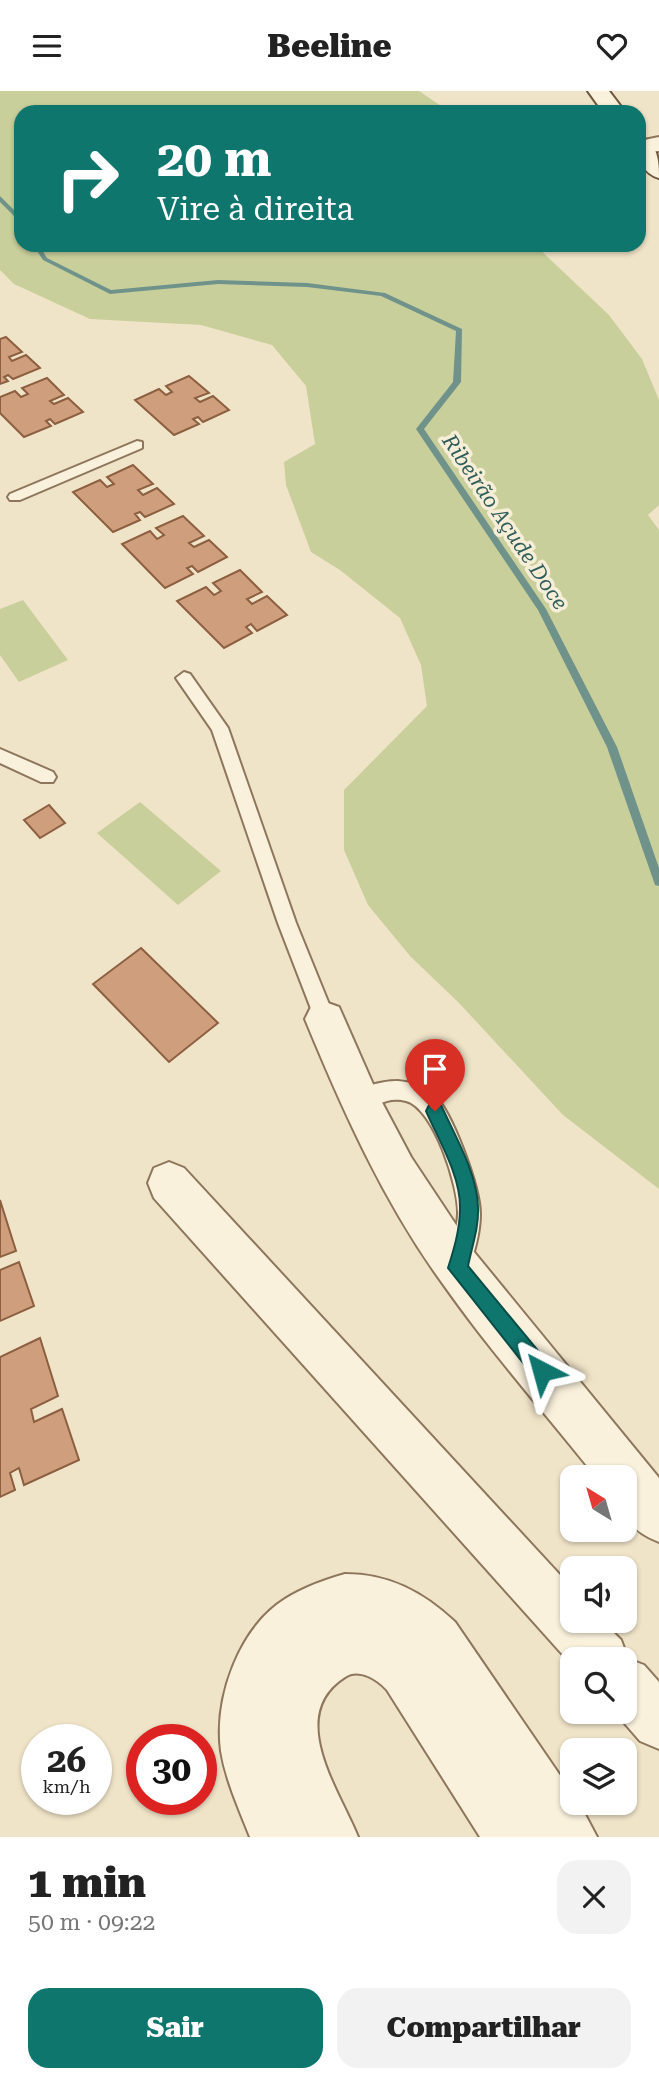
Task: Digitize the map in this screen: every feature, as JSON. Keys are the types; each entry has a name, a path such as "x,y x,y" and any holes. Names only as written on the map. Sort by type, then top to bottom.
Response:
{"street":[{"path":"598,91 609,105"},
{"path":"646,145 659,171"},
{"path":"325,1019 360,1102 396,1171 458,1268 659,1517"},
{"path":"169,1183 591,1647"},
{"path":"279,1837 254,1780 248,1750 247,1719 252,1689 263,1662 279,1639 298,1620 321,1606 345,1600 369,1600 394,1607 416,1620 437,1640 569,1837"},
{"path":"330,1837 295,1758 288,1728 293,1697 311,1668 336,1650 362,1649 393,1659 413,1682 512,1837"},
{"path":"637,1697 659,1722"}],"lane":[{"path":"15,498 137,445"},
{"path":"184,678 220,728 287,923 325,1019"},
{"path":"0,756 47,777"},
{"path":"360,1102 379,1092 401,1090 416,1094 435,1111 466,1184 468,1229 458,1268"}],"green space":[{"path":"0,91 419,91 440,105 14,105 14,252 542,252 609,315 642,359 659,400 659,505 648,515 659,530 659,1189 563,1115 459,1003 410,956 368,905 344,850 344,790 427,706 421,665 400,618 340,570 311,552 286,485 284,462 315,444 306,386 272,345 201,325 90,319 14,284 0,270"},
{"path":"23,600 68,660 19,682 0,655 0,609"},
{"path":"140,802 221,871 178,905 97,833"}],"building":[{"path":"6,337 22,352 9,357 12,361 26,355 40,368 13,379 8,375 4,377 8,381 0,384 0,339"},
{"path":"189,376 209,393 195,398 200,402 213,396 229,410 203,422 198,417 193,419 199,424 174,435 135,400 159,389 166,395 172,392 166,386"},
{"path":"47,378 64,395 50,401 54,404 68,398 83,412 55,424 50,419 46,421 51,426 24,437 0,413 0,397 15,391 21,397 28,394 22,388"},
{"path":"133,465 153,484 138,490 143,495 157,488 174,504 145,517 140,512 135,514 140,520 113,532 73,492 100,480 107,487 114,484 107,477"},
{"path":"183,516 204,536 189,543 194,547 209,540 227,557 198,572 192,566 187,568 193,574 165,588 122,544 150,531 157,539 164,535 156,528"},
{"path":"240,570 262,592 247,599 252,604 267,596 287,615 257,631 251,624 246,627 252,633 224,648 177,601 206,587 214,595 221,591 213,583"},
{"path":"49,805 65,823 40,838 24,820"},
{"path":"141,948 218,1023 169,1062 93,984"},
{"path":"0,1200 16,1251 0,1257"},
{"path":"19,1262 34,1306 0,1321 0,1270"},
{"path":"40,1338 58,1396 31,1409 34,1422 62,1409 79,1460 24,1485 19,1468 10,1473 15,1490 0,1497 0,1357"}],"waterway":[{"name":"Ribeirão Açude Doce","path":"0,198 14,213"},
{"name":"Ribeirão Açude Doce","path":"40,252 45,259 110,292 218,282 307,285 383,294 460,330 457,382 420,429 542,609 612,747 659,882"}],"route":[{"path":"435,1111 466,1184 468,1229 458,1268 542,1371"}]}
